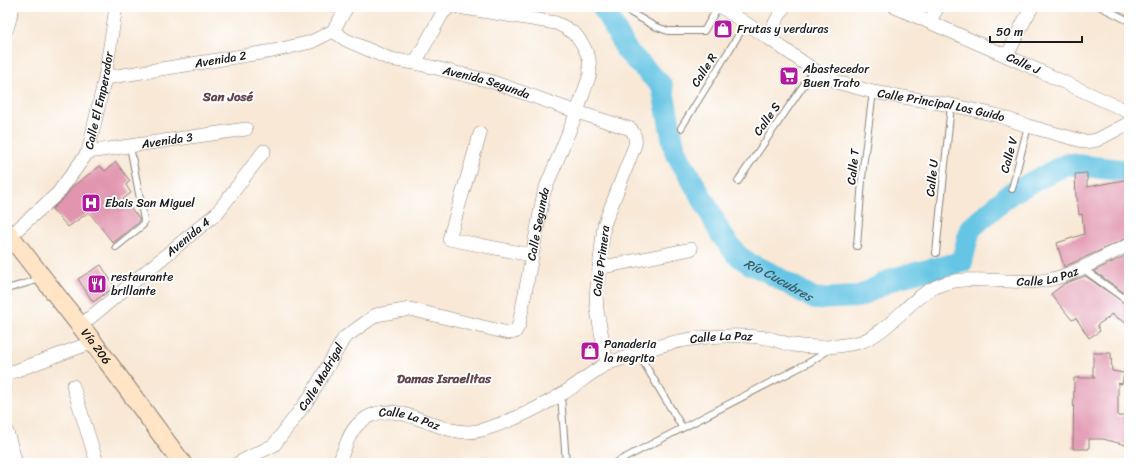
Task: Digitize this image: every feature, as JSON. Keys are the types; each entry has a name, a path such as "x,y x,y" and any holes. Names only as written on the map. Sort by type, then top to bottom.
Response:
{"main road":[{"name":"Vía 206","path":"9,234 93,342 182,463"}],"street":[{"path":"7,29 13,7"},
{"name":"Calle El Emperador","path":"9,234 58,193 88,152 105,78 116,7"},
{"path":"333,30 347,7"},
{"path":"415,63 442,14 450,7"},
{"name":"Calle Segunda","path":"458,7 556,23 576,35 589,58 590,74 577,112 544,192 519,325 515,332 508,333"},
{"name":"Calle Principal Los Guido","path":"719,7 746,23 814,70 840,83 873,92 951,105 996,115 1028,126 1086,142 1097,140 1129,123"},
{"path":"767,37 784,7"},
{"name":"Calle J","path":"895,7 1129,112"},
{"path":"929,22 938,7"},
{"path":"1007,56 1032,7"},
{"name":"Avenida 2","path":"105,78 273,51 311,42 333,30"},
{"name":"Avenida Segunda","path":"333,30 346,40 390,59 415,63 490,81 631,130 636,139"},
{"name":"Avenida 3","path":"88,152 246,129"},
{"path":"480,134 449,239 532,255"},
{"name":"Calle Primera","path":"607,364 597,310 596,296 604,225 636,139"},
{"name":"Avenida 4","path":"80,326 217,213 264,151"},
{"name":"Calle La Paz","path":"339,463 353,428 362,420 374,414 387,411 400,412 456,432 469,433 482,430 527,413 562,395 607,364 668,344 708,336 764,338 793,345 816,347 835,347 862,342 883,329 918,296 942,284 962,280 1040,281 1060,277 1129,245"},
{"path":"599,268 691,250"},
{"name":"Calle Madrigal","path":"238,463 274,445 310,397 344,338 376,315 410,309 508,333"},
{"path":"7,374 93,342"},
{"path":"73,386 97,463"},
{"path":"7,432 16,463"}],"lane":[{"path":"621,7 654,26 668,31 704,31 719,7"},
{"path":"1101,7 1129,21"},
{"name":"Calle R","path":"681,128 746,23"},
{"name":"Calle S","path":"738,181 814,70"},
{"name":"Calle T","path":"857,246 863,167 873,92"},
{"name":"Calle U","path":"936,253 951,105"},
{"name":"Calle V","path":"1012,189 1028,126"},
{"path":"116,247 143,225 144,220 130,146"},
{"path":"1082,268 1129,302"},
{"path":"7,289 43,278"},
{"path":"615,463 810,362 835,347"},
{"path":"638,353 682,428"},
{"path":"562,395 566,463"}],"building":[{"name":"Ebais San Miguel","path":"116,162 130,181 126,185 131,193 123,199 139,218 139,222 113,243 89,212 68,227 52,209 64,198 73,186 100,166 105,171"},
{"path":"1087,173 1087,187 1129,179 1129,234 1126,235 1127,238 1064,267 1057,243 1084,234 1082,214 1079,215 1076,197 1075,174"},
{"path":"1129,254 1129,296 1094,271"},
{"name":"restaurante brillante","path":"101,265 115,287 93,302 78,279"},
{"path":"1085,276 1129,306 1129,325 1111,314 1108,318 1097,325 1100,331 1089,338 1076,318 1072,320 1051,294 1064,284"},
{"path":"1093,353 1111,353 1112,371 1124,373 1122,384 1118,383 1118,416 1129,416 1129,436 1126,445 1103,439 1089,439 1089,449 1073,449 1074,378 1095,378 1093,377"}],"waterway":[{"name":"Río Cucubres","path":"603,7 627,51 662,86 675,151 709,210 720,233 737,255 750,264 766,271 815,299 858,297 895,278 962,262 970,229 1011,193 1067,164 1129,171"}],"place":[{"name":"Frutas y verduras","path":"723,29"},
{"name":"Abastecedor Buen Trato","path":"789,76"},
{"name":"Ebais San Miguel","path":"91,203"},
{"name":"restaurante brillante","path":"97,284"},
{"name":"Panaderia la negrita","path":"590,351"}],"district":[{"name":"San José","path":"228,96"},
{"name":"Damas Israelitas","path":"444,378"}]}
